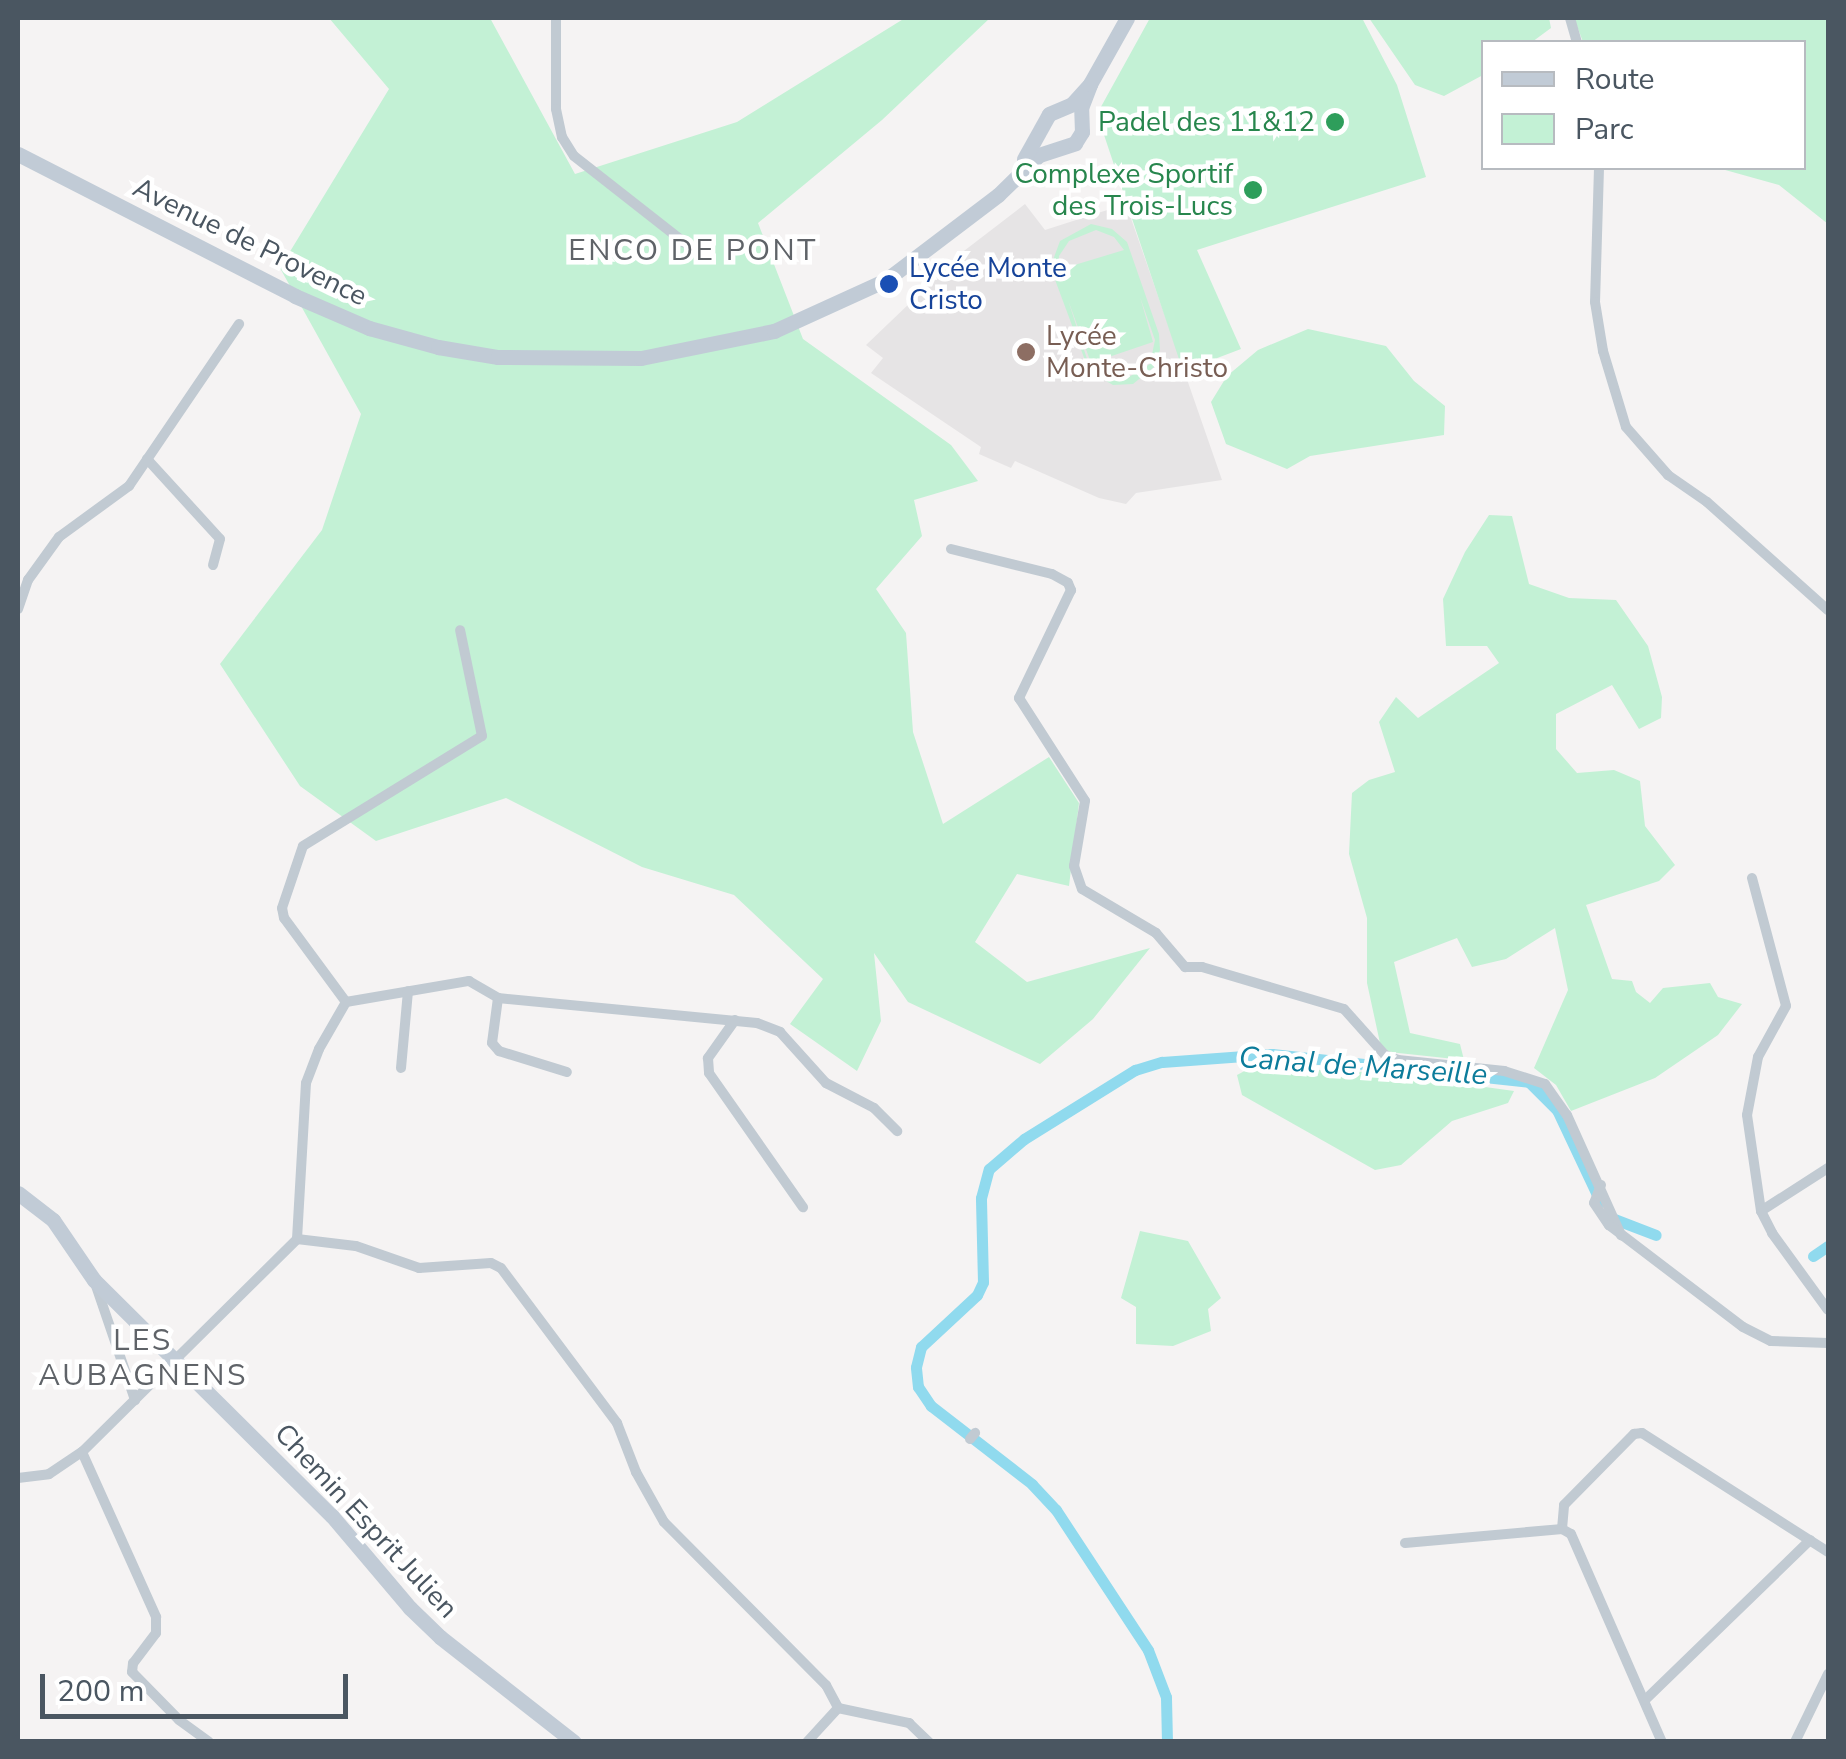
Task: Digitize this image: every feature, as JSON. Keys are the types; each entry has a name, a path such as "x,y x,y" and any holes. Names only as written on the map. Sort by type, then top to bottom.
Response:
{"main road":[{"path":"1090,84 1065,108 1049,114 1044,126 1048,139 1059,146 1079,138 1090,84 1128,18"},
{"path":"1065,108 1081,120"},
{"name":"Avenue de Provence","path":"988,200 1029,154 1044,126"},
{"name":"Avenue de Provence","path":"18,154 322,309 369,328 438,347 525,359 626,359 774,331 858,296 930,250 1039,155 1059,146"},
{"name":"Chemin Esprit Julien","path":"18,1193 53,1220 94,1280 332,1516 430,1628 574,1742"}],"street":[{"path":"556,18 556,110 562,137 574,156 685,243"},
{"path":"1599,170 1595,302 1607,368 1626,428 1668,475 1707,502 1828,610"},
{"path":"18,609 28,580 59,537 128,486 197,379 239,324"},
{"path":"147,459 220,539 212,565"},
{"path":"951,549 1052,574 1068,583 1071,590 1019,698 1085,801 1074,866 1082,889 1156,932 1185,966 1202,967 1344,1008 1376,1047 1398,1060 1532,1076 1558,1098 1598,1192 1618,1227"},
{"path":"346,1002 282,913 295,864 303,846 337,822 482,736 460,630"},
{"path":"1752,878 1786,1006 1758,1057 1747,1115 1761,1211 1772,1233 1828,1310"},
{"path":"18,1478 49,1474 82,1452 297,1239 306,1083 319,1048 346,1002 470,981 498,998 735,1020 780,1032 826,1084 874,1108 897,1131"},
{"path":"401,1068 408,991"},
{"path":"498,998 492,1042 499,1051 566,1072"},
{"path":"735,1020 708,1058 708,1073 803,1207"},
{"path":"1761,1211 1828,1168"},
{"path":"1598,1192 1603,1219 1760,1337 1828,1343"},
{"path":"297,1239 356,1246 419,1268 492,1263 502,1268 617,1423 636,1472 671,1531 700,1554 826,1685 838,1708"},
{"path":"94,1280 135,1400"},
{"path":"1562,1529 1564,1505 1634,1434 1642,1433 1828,1552"},
{"path":"82,1452 156,1618 156,1632 133,1663 132,1672 179,1720 209,1742"},
{"path":"1405,1544 1562,1529 1571,1534 1662,1742"},
{"path":"1645,1700 1810,1540"},
{"path":"1795,1742 1828,1674"},
{"path":"808,1742 838,1708"},
{"path":"838,1708 910,1723 929,1742"}],"shaded area":[{"name":"Lycée Monte-Christo","path":"1025,204 1045,230 1126,204 1222,480 1136,493 1126,504 1099,498 1015,461 1011,468 979,454 981,447 871,373 883,358 866,345 912,301 908,294"}],"green space":[{"path":"329,18 490,18 575,174 737,122 905,18 990,18 882,120 758,223 803,339 951,445 978,481 914,500 922,536 876,589 906,633 913,732 943,824 1049,757 1079,803 1069,886 1017,874 975,942 1027,982 1150,948 1093,1019 1040,1064 908,1002 874,953 881,1021 857,1071 790,1024 823,979 734,895 642,867 506,798 376,841 300,786 220,664 322,530 361,414 280,268 389,89"},
{"name":"Complexe Sportif des Trois-Lucs","path":"1150,18 1362,18 1397,85 1426,177 1197,250 1241,349 1183,371 1097,114"},
{"path":"1369,18 1549,18 1551,28 1535,40 1481,40 1481,76 1444,96 1415,85"},
{"path":"1574,18 1828,18 1828,224 1779,185 1725,170 1806,170 1806,40 1582,40"},
{"path":"1091,224 1112,229 1127,242 1159,334 1160,350 1154,367 1133,384 1113,385 1089,371 1054,277 1053,260 1060,241","holes":["1096,230 1114,237 1124,250 1058,270 1059,256 1069,241","1140,297 1155,340 1150,364 1124,380 1100,374 1087,359 1068,300 1091,363 1153,342"]},
{"path":"1308,329 1386,346 1414,381 1445,406 1444,435 1310,456 1287,469 1226,444 1211,402 1227,376 1258,350"},
{"path":"1489,515 1512,516 1529,584 1569,598 1616,600 1648,646 1662,697 1661,718 1639,729 1612,685 1556,714 1556,749 1577,773 1614,770 1640,781 1645,826 1675,865 1659,881 1586,905 1612,979 1632,981 1636,992 1650,1003 1663,988 1710,983 1718,997 1742,1004 1718,1035 1655,1078 1571,1111 1556,1085 1534,1068 1568,990 1555,928 1506,959 1472,967 1457,938 1394,962 1410,1033 1460,1044 1464,1060 1389,1052 1380,1043 1367,983 1367,918 1349,854 1352,793 1369,780 1395,772 1379,722 1396,697 1418,718 1499,663 1487,646 1446,646 1443,599 1465,552"},
{"path":"1252,1067 1384,1073 1514,1091 1508,1103 1452,1121 1401,1165 1375,1170 1242,1095 1237,1075"},
{"path":"1140,1231 1188,1241 1221,1298 1208,1309 1211,1331 1173,1346 1136,1344 1136,1307 1121,1298"}],"waterway":[{"name":"Canal de Marseille","path":"1167,1742 1166,1697 1148,1650 1056,1510 1032,1484 931,1406 918,1387 916,1367 921,1347 977,1295 983,1282 981,1198 989,1169 1024,1139 1135,1070 1162,1062 1272,1054 1529,1082 1557,1110 1600,1201"},
{"name":"Canal de Marseille","path":"1609,1217 1656,1235"},
{"name":"Canal de Marseille","path":"1813,1256 1828,1246"}],"place":[{"name":"Padel des 11&12","path":"1335,122"},
{"name":"Complexe Sportif des Trois-Lucs","path":"1253,190"},
{"name":"Lycée Monte Cristo","path":"889,284"},
{"name":"Lycée Monte-Christo","path":"1026,352"}],"district":[{"name":"ENCO DE PONT","path":"693,251"},
{"name":"LES AUBAGNENS","path":"143,1358"}]}
